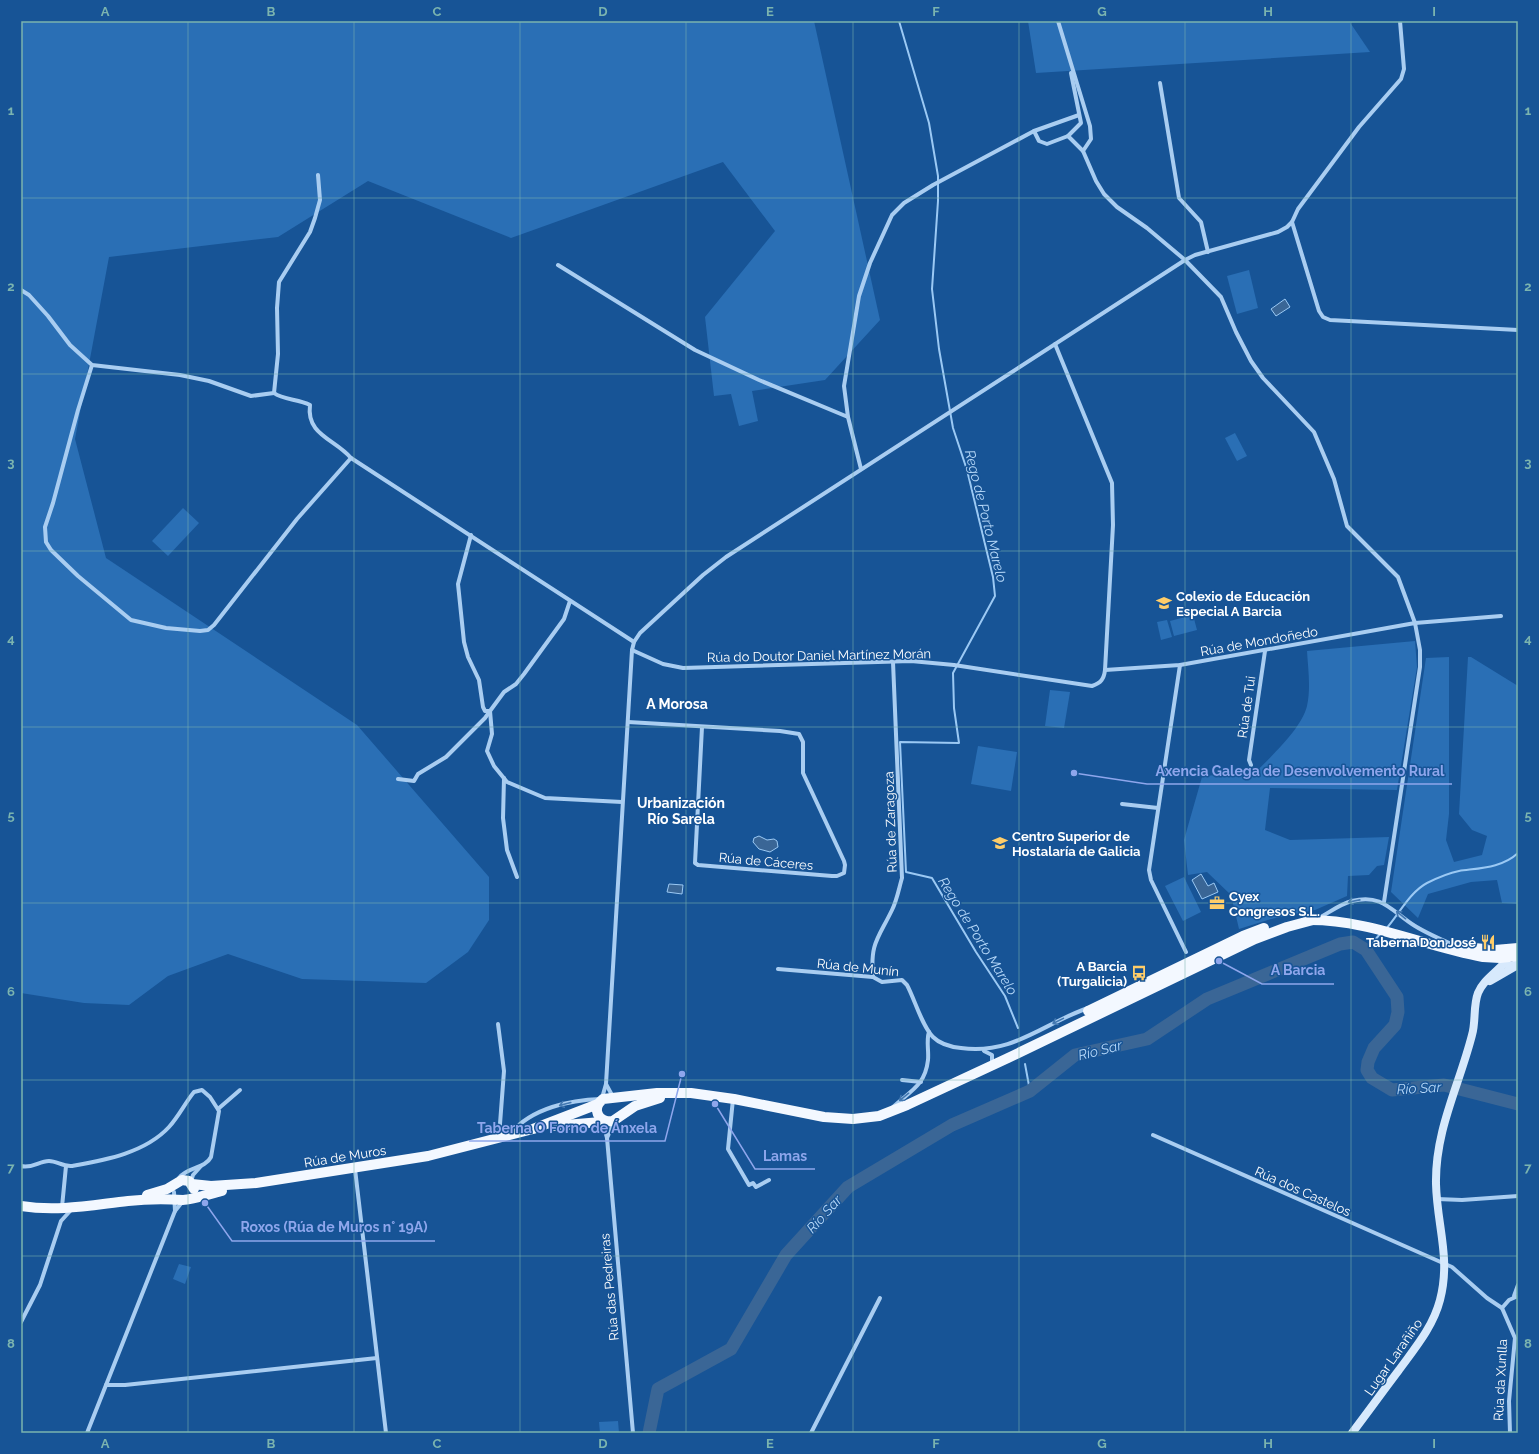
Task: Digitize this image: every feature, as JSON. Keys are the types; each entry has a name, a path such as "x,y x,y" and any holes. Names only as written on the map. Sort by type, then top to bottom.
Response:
{"main road":[{"path":"533,1129 608,1099 657,1093 686,1094 734,1099 839,1119 859,1119 888,1113 1255,939 1279,929 1313,920"},
{"path":"969,1075 1108,1002 1251,933 1283,923 1313,920 1334,921 1364,926 1473,955 1512,960"},
{"path":"1413,938 1460,947 1495,950 1512,960"},
{"path":"533,1129 617,1118 641,1103 686,1094"},
{"path":"608,1099 620,1107 617,1118"},
{"path":"601,1121 597,1110 608,1099"},
{"name":"Rúa de Muros","path":"21,1206 59,1209 74,1208 256,1183 439,1154 533,1129"},
{"name":"Rúa de Muros","path":"179,1194 183,1180 191,1183 211,1186 256,1183"},
{"path":"179,1194 193,1193 191,1183"},
{"name":"Rúa de Muros","path":"128,1201 158,1192 179,1194"}],"street":[{"path":"1058,21 1071,68 1090,126 1090,139 1083,151"},
{"path":"608,1099 606,1084 622,802 632,650 634,642 644,629 714,565 1185,260 1196,255 1278,232 1288,227 1298,209 1359,127 1401,79 1404,69 1400,21"},
{"path":"1034,131 1039,141 1046,144 1068,136 1081,123 1071,76 1071,68"},
{"path":"1160,83 1179,198 1201,222 1208,252"},
{"path":"861,469 848,417 844,386 859,296 870,263 892,215 904,203 945,178 1034,131 1080,115"},
{"path":"1068,136 1083,151 1096,181 1104,194 1117,207 1147,228 1185,260 1221,297 1236,332 1251,361 1263,378 1314,432 1334,479 1347,526 1398,576 1415,623 1420,650 1420,667 1384,902"},
{"path":"274,393 278,354 277,308 280,282 307,237 315,218 320,200 318,175"},
{"path":"1292,222 1319,311 1323,316 1337,320 1518,330"},
{"path":"558,266 695,350 759,380 848,417"},
{"path":"21,290 39,305 70,345 92,365 209,381 251,396 274,393 278,396 302,400 310,405 309,413 311,422 318,431 326,438 343,448 351,458 634,642"},
{"path":"1055,344 1112,483 1113,526 1105,670"},
{"path":"92,365 45,527 46,542 51,550 78,576 131,620 166,628 208,630 214,625 297,519 351,458"},
{"path":"471,535 458,584 459,598 464,642 468,658 479,680 483,707 485,711 490,711"},
{"path":"398,779 414,781 418,774 446,757 480,724 504,692 516,684 524,674 564,619 570,601"},
{"name":"Rúa de Mondoñedo","path":"1105,670 1180,665 1415,623 1501,616"},
{"name":"Rúa do Doutor Daniel Martínez Morán","path":"632,650 663,664 683,668 929,662 1092,686 1101,682 1104,678 1105,670"},
{"name":"Rúa de Tui","path":"1251,765 1249,760 1265,651"},
{"name":"Rúa de Zaragoza","path":"873,977 872,952 883,926 893,909 902,878 893,662"},
{"path":"1180,665 1148,870 1151,880 1186,952"},
{"path":"490,711 492,734 487,751 494,766 507,782 545,798 622,802"},
{"path":"628,722 702,727"},
{"name":"Rúa de Cáceres","path":"702,727 793,732 802,737 803,773 844,861 845,869 841,875 832,876 698,865 695,863 694,857 702,727"},
{"path":"504,778 503,818 507,850 517,876"},
{"path":"1122,804 1158,808"},
{"path":"1313,920 1354,900 1384,902 1411,923 1460,947"},
{"path":"1473,955 1485,959 1512,960"},
{"path":"1485,959 1492,964 1492,974"},
{"path":"1486,984 1492,974 1512,960"},
{"path":"1512,960 1478,993 1474,1029 1453,1093 1438,1150 1437,1199 1446,1265 1452,1267 1486,1298 1502,1308 1504,1304 1516,1296 1518,1285"},
{"name":"Rúa de Munín","path":"778,969 873,977 882,982 899,980 904,982 929,1032 936,1040 947,1046 982,1050 1007,1045 1074,1013 1108,1002"},
{"path":"498,1024 504,1071 504,1137"},
{"path":"888,1113 921,1082 926,1073 929,1032"},
{"path":"982,1050 992,1055 992,1062"},
{"path":"902,1080 921,1082"},
{"path":"606,1084 608,1099"},
{"path":"21,1166 26,1167 51,1161 66,1166 124,1154 149,1144 170,1127 185,1108 192,1095 197,1090 202,1090 207,1093 218,1109 219,1114 211,1157 193,1175 191,1183"},
{"path":"218,1109 240,1090"},
{"path":"504,1137 523,1120 541,1112 571,1102 608,1099"},
{"path":"734,1099 728,1135 729,1151 749,1185 753,1183 756,1187 769,1180"},
{"path":"607,1138 617,1118"},
{"name":"Rúa das Pedreiras","path":"601,1121 607,1138 633,1433"},
{"name":"Rúa dos Castelos","path":"1153,1135 1446,1265"},
{"name":"Rúa de Muros","path":"179,1194 185,1172 202,1165"},
{"path":"61,1222 59,1209 66,1166"},
{"path":"355,1168 386,1433"},
{"path":"87,1433 175,1211 179,1194"},
{"path":"175,1211 179,1194"},
{"path":"1437,1199 1462,1200 1518,1196"},
{"path":"21,1322 40,1285 61,1222 66,1214 74,1208"},
{"name":"Lugar Larañiño","path":"1352,1433 1431,1324 1442,1290 1446,1265"},
{"path":"811,1433 880,1298"},
{"name":"Rúa da Xunlla","path":"1502,1308 1515,1338 1509,1400 1508,1420 1510,1433"},
{"path":"106,1385 125,1385 377,1358"}],"shaded area":[{"path":"21,21 814,21 880,320 825,380 752,391 758,421 739,426 731,394 714,396 705,317 775,231 723,162 511,238 368,181 278,237 109,257 75,439 106,558 357,725 489,877 489,920 468,952 426,983 302,979 228,954 168,976 129,1005 84,1003 21,993"},
{"path":"1028,21 1349,21 1370,52 1036,73"},
{"path":"1249,270 1258,308 1237,314 1227,276"},
{"path":"1285,299 1290,307 1276,316 1271,309"},
{"path":"1235,433 1247,456 1237,461 1225,438"},
{"path":"183,508 199,523 168,556 152,541"},
{"path":"1193,615 1197,630 1174,636 1170,621"},
{"path":"1167,620 1172,637 1161,640 1157,622"},
{"path":"1415,641 1417,667 1397,790 1270,788 1265,830 1290,840 1389,837 1384,865 1377,866 1369,875 1348,876 1347,896 1315,910 1271,919 1239,929 1231,895 1207,872 1188,875 1184,840 1202,777 1231,772 1252,776 1291,734 1304,715 1307,706 1309,685 1307,651"},
{"path":"1449,657 1449,814 1446,840 1454,862 1482,855 1487,836 1472,830 1459,814 1468,657 1471,657 1518,686 1518,904 1502,903 1497,880 1471,882 1428,894 1418,918 1391,892 1426,658"},
{"path":"1050,690 1070,692 1064,728 1045,726"},
{"path":"978,746 1017,752 1011,791 971,784"},
{"path":"759,836 767,840 774,839 777,841 778,847 770,852 759,849 753,842 754,838"},
{"path":"1201,874 1208,886 1214,883 1218,892 1202,899 1192,880"},
{"path":"1184,877 1201,912 1183,921 1165,886"},
{"path":"669,884 683,885 682,894 667,892"},
{"path":"179,1264 191,1267 185,1284 173,1279"},
{"path":"618,1421 619,1433 600,1433 599,1422"}],"waterway":[{"name":"Rego de Porto Marelo","path":"899,21 929,123 938,176 938,201 932,289 939,349 953,428 967,470 993,577 995,596 953,673 954,708 959,743 900,742 906,872 932,878 976,952 1005,996 1018,1028"},
{"path":"1386,929 1415,892 1427,883 1455,872 1482,868 1505,862 1518,853"},
{"path":"1366,950 1381,933"},
{"name":"Río Sar","path":"649,1433 658,1389 731,1349 786,1255 848,1187 952,1125 1030,1091 1075,1055 1147,1039 1207,999 1340,944 1353,942 1366,950 1397,997 1398,1012 1395,1025 1374,1048 1368,1062 1367,1070 1372,1078 1392,1090 1444,1085 1518,1104"},
{"name":"Rego de Porto Marelo","path":"1025,1064 1030,1091"}],"place":[{"name":"Colexio de Educación Especial A Barcia","path":"1164,603"},
{"name":"Axencia Galega de Desenvolvemento Rural","path":"1074,773"},
{"name":"Centro Superior de Hostalaría de Galicia","path":"1000,843"},
{"name":"Cyex Congresos S.L.","path":"1217,903"},
{"name":"Taberna Don José","path":"1488,942"},
{"name":"A Barcia","path":"1219,961"},
{"name":"A Barcia (Turgalicia)","path":"1139,973"},
{"name":"Taberna O Forno de Ánxela","path":"682,1074"},
{"name":"Lamas","path":"715,1104"},
{"name":"Roxos (Rúa de Muros n° 19A)","path":"205,1203"}],"district":[{"name":"A Morosa","path":"677,704"},
{"name":"Urbanización Río Sarela","path":"681,812"}]}
